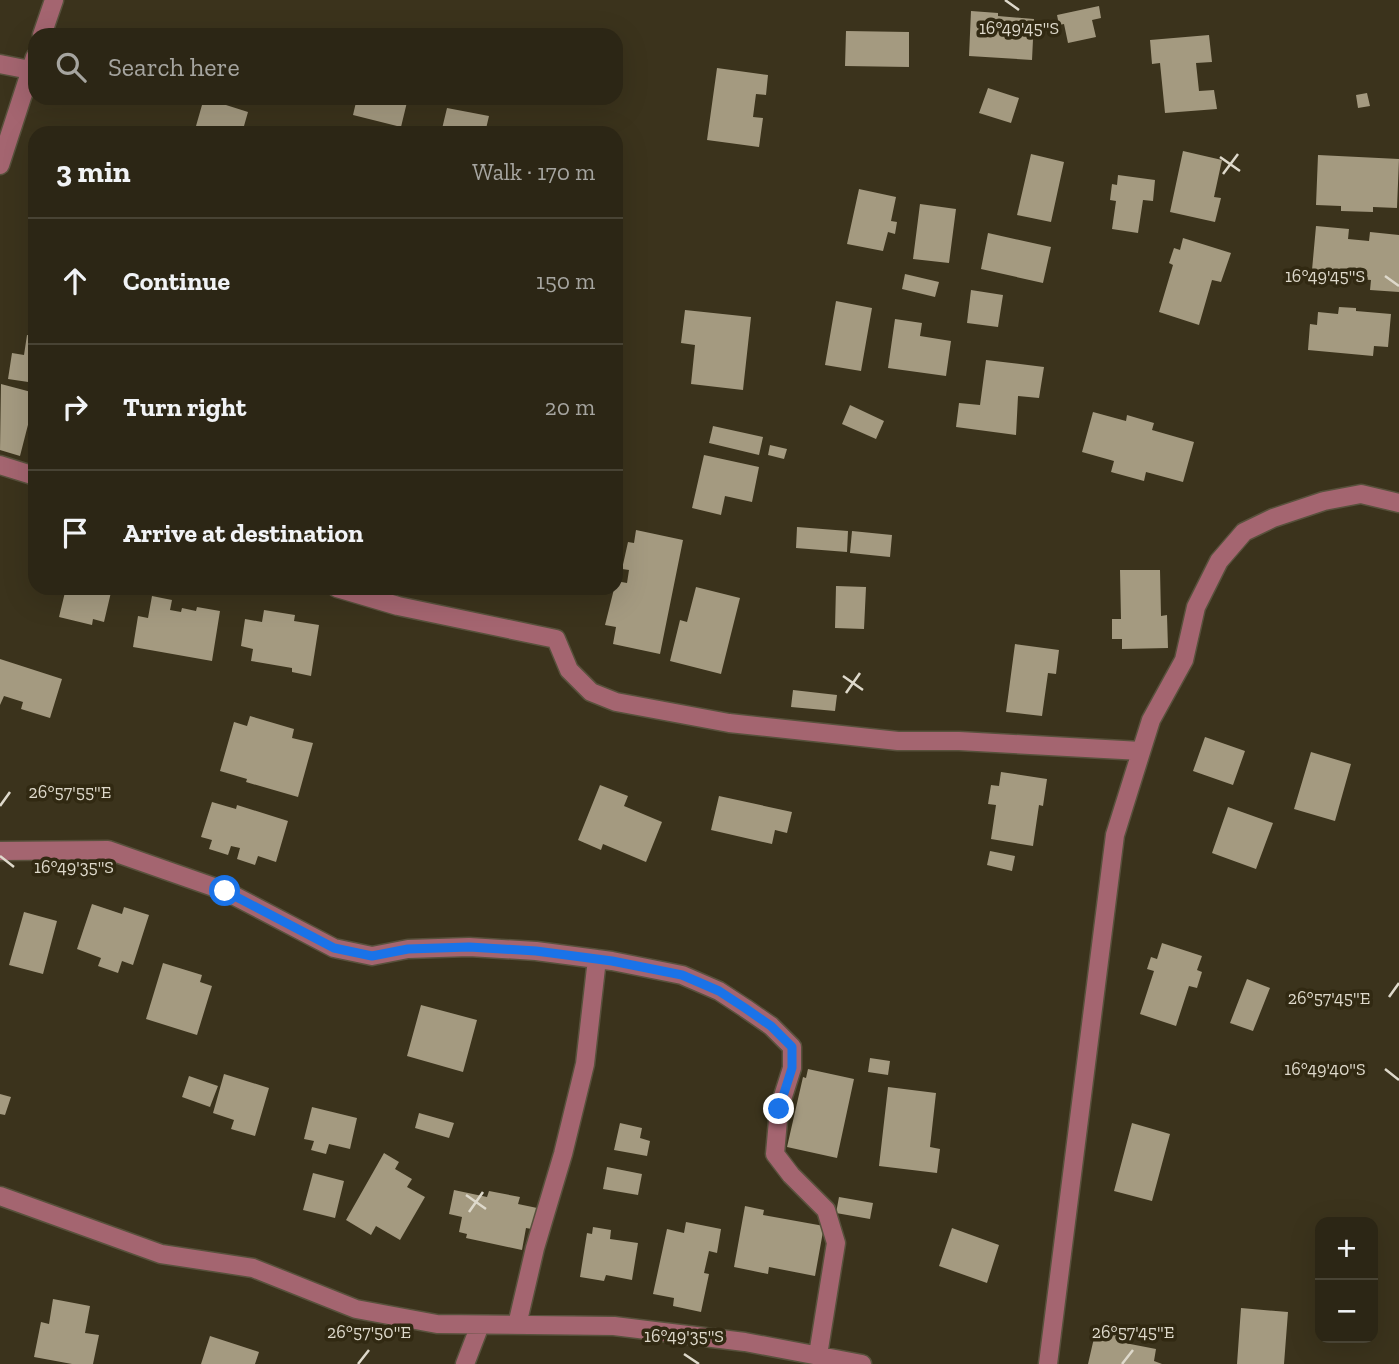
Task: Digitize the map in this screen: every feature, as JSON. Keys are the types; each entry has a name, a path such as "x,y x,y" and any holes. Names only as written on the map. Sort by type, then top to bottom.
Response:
{"street":[{"path":"44,28 54,0"},
{"path":"0,64 28,63"},
{"path":"0,165 28,78"},
{"path":"0,465 28,474"},
{"path":"1048,1364 1115,835 1151,720 1184,660 1196,607 1219,561 1244,533 1273,518 1324,501 1362,494 1399,503"},
{"path":"361,595 398,606 556,639 569,670 591,692 616,702 729,723 898,741 959,741 1141,751"},
{"path":"0,851 108,850 225,891 334,948 372,956 408,949 469,947 536,951 682,975 719,991 771,1026 792,1047 792,1068 779,1109 775,1154 791,1175 826,1210 836,1243 818,1355"},
{"path":"517,1325 584,1064 597,959"},
{"path":"0,1196 162,1254 253,1268 356,1309 437,1324 614,1326 745,1342 862,1364"},
{"path":"465,1364 480,1325"}],"building":[{"path":"1099,6 1101,18 1092,20 1096,37 1068,43 1064,24 1059,25 1057,15"},
{"path":"971,11 1034,19 1032,60 969,56"},
{"path":"846,31 909,32 909,67 845,66"},
{"path":"1209,35 1212,62 1196,63 1199,91 1214,90 1217,109 1165,113 1160,63 1152,64 1150,40"},
{"path":"717,68 768,75 766,95 756,94 753,117 763,118 759,147 707,140"},
{"path":"988,88 1019,98 1011,123 979,113"},
{"path":"1367,93 1370,106 1358,108 1356,95"},
{"path":"202,105 226,105 248,112 244,126 196,126"},
{"path":"355,105 406,105 401,126 353,115"},
{"path":"447,108 489,116 487,126 443,126"},
{"path":"1183,151 1222,160 1214,197 1221,198 1215,222 1170,212"},
{"path":"1031,154 1064,162 1051,222 1017,215"},
{"path":"1318,155 1399,159 1397,208 1373,207 1373,212 1341,211 1341,206 1316,205"},
{"path":"1118,175 1155,180 1153,201 1143,200 1138,233 1112,229 1116,201 1110,200 1112,184 1117,185"},
{"path":"859,189 896,197 891,221 897,222 895,234 888,232 883,251 847,244"},
{"path":"920,204 956,209 949,263 913,259"},
{"path":"1316,226 1349,229 1348,239 1369,241 1370,232 1399,235 1399,292 1370,290 1371,280 1342,278 1341,284 1311,281"},
{"path":"988,233 1051,247 1043,283 981,269"},
{"path":"1183,238 1231,253 1221,282 1212,280 1199,325 1159,312 1173,265 1169,263 1174,248 1180,250"},
{"path":"905,274 939,282 935,297 902,289"},
{"path":"971,290 1003,295 998,327 967,323"},
{"path":"836,301 872,308 861,371 825,365"},
{"path":"1339,307 1391,314 1388,347 1374,346 1373,356 1308,350 1310,324 1317,325 1318,312 1338,314"},
{"path":"685,310 751,317 743,390 691,384 695,345 681,343"},
{"path":"895,319 922,323 920,336 951,341 946,376 888,368"},
{"path":"28,335 28,382 8,379 12,353 24,355"},
{"path":"986,360 1044,367 1039,398 1018,396 1016,435 956,427 959,403 980,405"},
{"path":"1,384 28,391 28,425 20,456 0,450"},
{"path":"850,405 884,421 876,439 842,424"},
{"path":"1093,412 1126,421 1127,415 1154,423 1152,430 1194,442 1183,482 1146,472 1144,481 1111,472 1114,461 1082,452"},
{"path":"713,426 763,437 759,455 709,443"},
{"path":"770,445 787,449 784,459 768,455"},
{"path":"704,455 759,467 752,502 725,496 721,515 692,508"},
{"path":"797,527 848,531 847,552 796,548"},
{"path":"636,530 683,540 660,654 613,644 616,627 605,625 612,595 623,595 623,582 627,583 629,570 623,569 623,564 628,542 634,543"},
{"path":"852,531 892,535 890,557 850,553"},
{"path":"1120,570 1160,570 1161,616 1167,615 1168,648 1122,649 1122,639 1112,639 1112,619 1121,619"},
{"path":"836,586 866,587 864,629 835,628"},
{"path":"696,587 740,598 721,674 670,661 680,620 687,622"},
{"path":"64,595 110,595 104,622 93,619 92,625 59,617"},
{"path":"152,596 172,600 170,610 181,612 182,608 196,611 197,607 220,611 212,661 133,647 138,616 148,618"},
{"path":"264,610 295,615 294,621 319,625 311,676 292,672 292,668 251,661 253,649 241,646 245,619 262,622"},
{"path":"1015,644 1059,650 1056,674 1048,673 1042,716 1006,712"},
{"path":"0,659 62,679 50,718 21,709 23,702 4,696 0,705"},
{"path":"793,690 837,695 835,711 791,707"},
{"path":"250,716 294,729 292,738 313,743 298,797 246,782 247,779 220,771 234,722 247,726"},
{"path":"1205,737 1245,751 1233,785 1193,771"},
{"path":"1311,752 1351,764 1335,821 1294,809"},
{"path":"1001,772 1047,779 1043,806 1039,805 1033,846 991,839 996,805 988,804 991,785 999,786"},
{"path":"600,785 628,796 624,806 662,822 646,862 603,844 601,850 578,840"},
{"path":"719,796 792,812 787,833 775,830 772,844 711,830"},
{"path":"212,802 236,809 237,805 288,821 276,862 258,856 255,865 237,859 240,848 231,846 228,855 209,849 212,840 201,837"},
{"path":"1228,807 1273,823 1256,869 1212,853"},
{"path":"990,851 1015,856 1012,871 987,865"},
{"path":"92,904 122,914 124,907 149,915 133,965 122,961 118,973 98,966 101,958 77,949"},
{"path":"24,912 57,921 43,974 9,965"},
{"path":"1162,943 1202,956 1197,970 1202,972 1197,988 1189,986 1176,1026 1140,1014 1154,971 1147,969 1151,957 1157,959"},
{"path":"163,963 202,975 200,982 212,986 197,1035 146,1019"},
{"path":"1247,979 1270,988 1253,1031 1230,1023"},
{"path":"421,1005 477,1020 463,1072 407,1056"},
{"path":"870,1058 890,1061 888,1075 868,1072"},
{"path":"808,1069 854,1079 837,1158 787,1147 803,1077 806,1078"},
{"path":"224,1074 269,1088 255,1136 231,1129 234,1120 213,1113"},
{"path":"189,1076 218,1086 210,1107 182,1097"},
{"path":"888,1087 936,1093 930,1147 940,1149 937,1173 879,1166"},
{"path":"0,1094 11,1097 5,1115 0,1114"},
{"path":"312,1107 357,1118 350,1149 329,1144 326,1154 311,1150 314,1141 304,1139"},
{"path":"419,1113 454,1123 449,1138 415,1128"},
{"path":"620,1123 642,1128 640,1138 650,1141 647,1156 614,1150"},
{"path":"1132,1123 1170,1134 1152,1201 1114,1191"},
{"path":"384,1153 399,1162 395,1169 412,1179 407,1187 425,1197 400,1240 376,1226 371,1235 346,1220"},
{"path":"607,1167 642,1174 638,1195 603,1189"},
{"path":"313,1173 344,1181 335,1218 303,1210"},
{"path":"454,1190 487,1197 489,1191 520,1197 518,1204 542,1209 537,1230 526,1228 522,1250 466,1238 467,1234 459,1232 462,1217 449,1214"},
{"path":"839,1197 873,1203 870,1219 836,1213"},
{"path":"745,1206 764,1210 763,1215 824,1226 815,1276 769,1267 768,1274 734,1267"},
{"path":"686,1222 721,1229 717,1253 709,1251 704,1273 709,1274 701,1312 673,1306 674,1298 653,1294 667,1229 684,1233"},
{"path":"593,1227 611,1230 610,1239 638,1243 632,1280 606,1275 604,1281 580,1277 587,1233 592,1234"},
{"path":"952,1228 999,1245 987,1283 939,1266"},
{"path":"53,1299 90,1306 85,1333 99,1335 93,1364 72,1364 34,1357 41,1322 49,1324"},
{"path":"1241,1308 1288,1312 1284,1364 1237,1364"},
{"path":"1097,1325 1128,1331 1125,1343 1156,1349 1154,1361 1162,1364 1088,1364"},
{"path":"210,1336 259,1352 255,1364 201,1364"}],"route":[{"path":"225,891 334,948 372,956 408,949 469,947 536,951 612,961 682,975 719,991 745,1008 771,1026 792,1047 792,1068 779,1109"}]}
